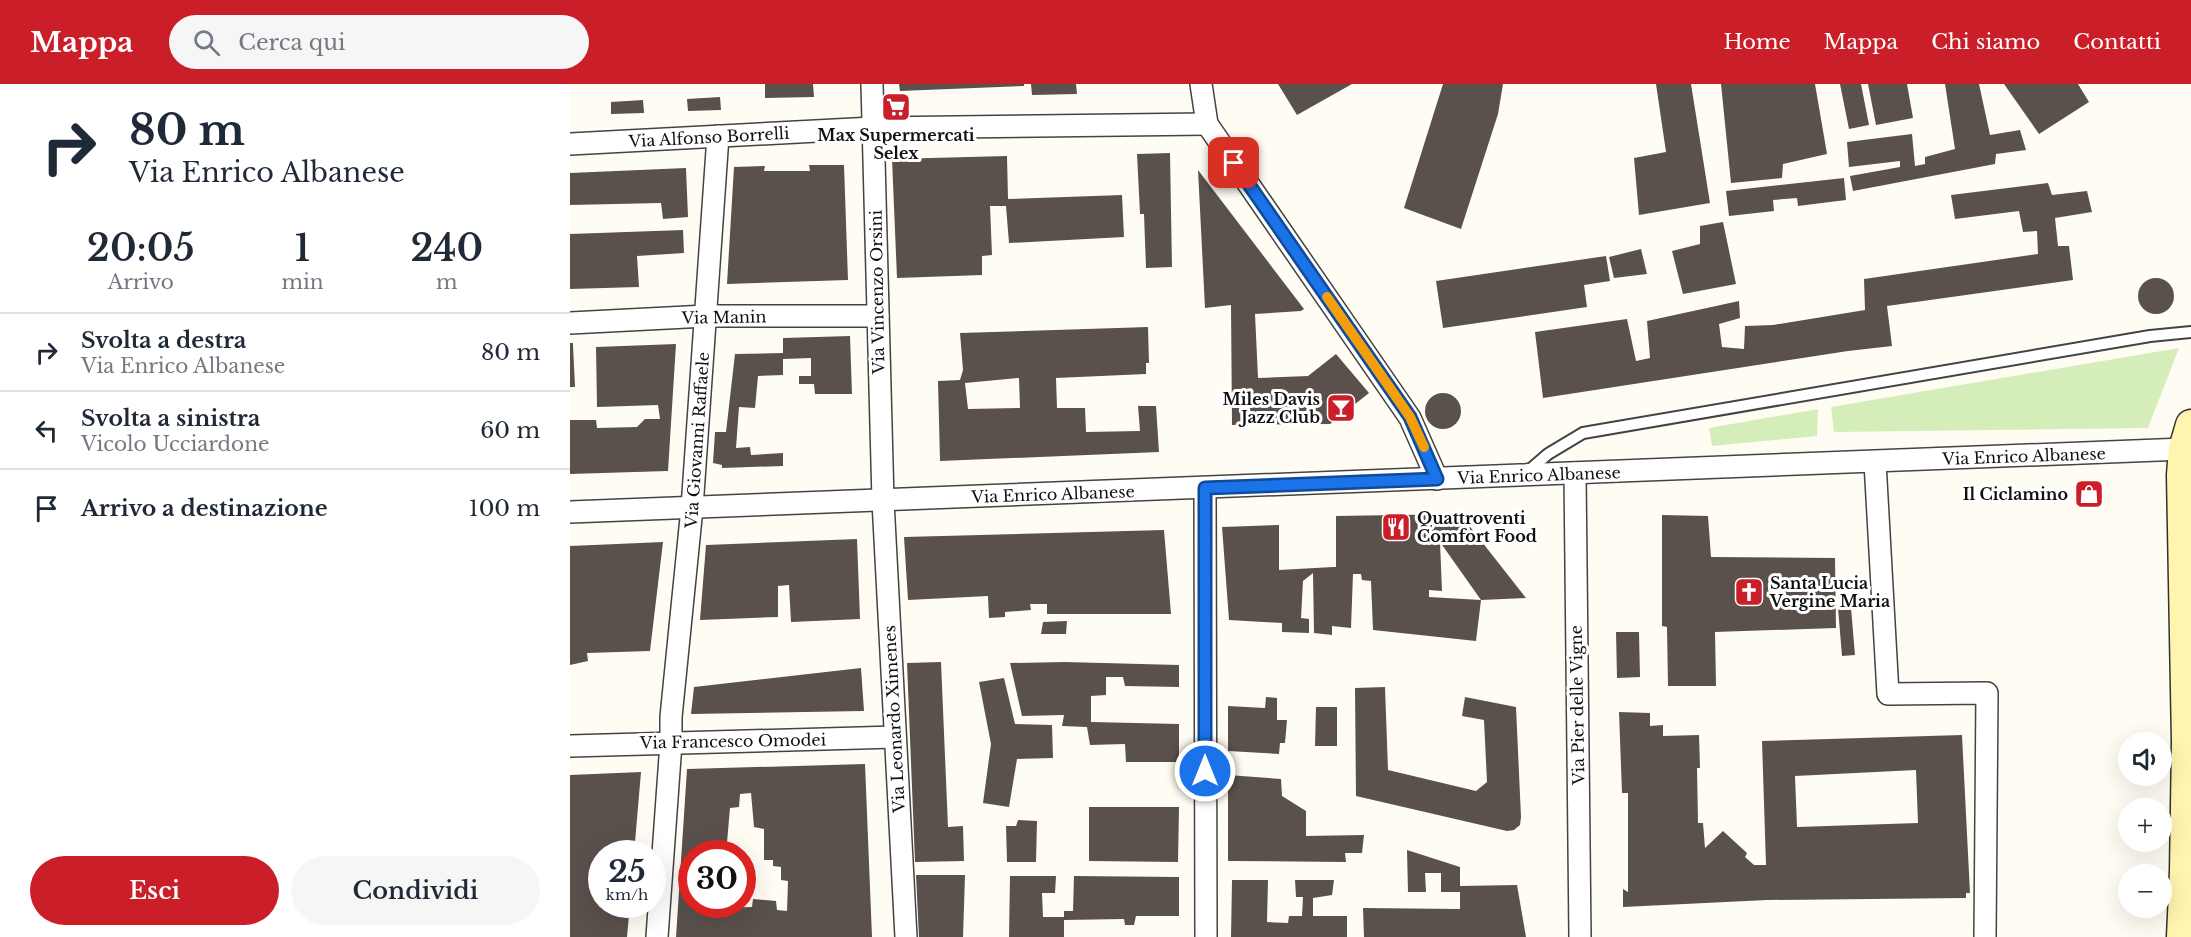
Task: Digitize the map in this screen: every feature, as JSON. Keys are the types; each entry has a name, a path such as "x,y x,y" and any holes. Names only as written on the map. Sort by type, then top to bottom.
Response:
{"main road":[{"path":"2182,937 2189,742 2183,508 2187,437"}],"street":[{"name":"Via Vincenzo Orsini","path":"872,84 883,501"},
{"path":"1201,84 1207,124 1410,417 1437,479"},
{"name":"Via Alfonso Borrelli","path":"570,144 873,128 1207,124"},
{"name":"Via Giovanni Raffaele","path":"657,937 671,717 692,508 718,136"},
{"name":"Via Manin","path":"570,323 706,316 878,316"},
{"name":"Via Enrico Albanese","path":"570,512 1875,462 2187,437"},
{"path":"1875,462 1888,694 1987,693 1985,937"},
{"name":"Via Pier delle Vigne","path":"1575,473 1580,937"},
{"path":"1205,488 1206,937"},
{"name":"Via Leonardo Ximenes","path":"883,501 906,937"},
{"name":"Via Francesco Omodei","path":"570,746 895,737"}],"lane":[{"path":"1523,476 1548,454 1583,433 2138,338 2191,332"}],"green space":[{"path":"2179,348 2148,428 1834,432 1831,407"},
{"path":"1818,409 1817,436 1712,446 1709,428"}],"building":[{"path":"765,84 813,84 814,97 765,98"},
{"path":"899,84 1024,84 1024,86 900,91"},
{"path":"1031,84 1076,84 1077,94 1032,95"},
{"path":"1278,84 1352,84 1297,115"},
{"path":"1443,84 1503,84 1498,114 1461,229 1404,208"},
{"path":"1656,84 1691,84 1710,203 1639,215 1634,158 1666,152"},
{"path":"1721,84 1815,84 1827,154 1783,164 1782,178 1731,183"},
{"path":"1840,84 1861,84 1869,125 1849,129"},
{"path":"1868,84 1907,84 1913,118 1876,125"},
{"path":"1945,84 1979,84 1990,135 2020,130 2026,150 1996,154 1995,164 1853,191 1850,176 1900,167 1900,161 1849,167 1847,142 1912,134 1915,166 1925,164 1925,157 1955,149"},
{"path":"2004,84 2078,84 2089,102 2039,134"},
{"path":"720,97 721,110 688,111 687,99"},
{"path":"643,100 644,113 611,114 611,102"},
{"path":"1170,153 1172,267 1146,268 1144,214 1140,214 1137,154"},
{"path":"1007,156 1008,199 1122,195 1124,237 1009,243 1006,206 990,206 992,255 982,256 982,275 897,278 892,159"},
{"path":"809,165 844,165 848,280 727,284 734,167 765,166 764,171 810,171"},
{"path":"686,168 688,217 663,219 661,203 570,205 570,173"},
{"path":"1198,170 1304,309 1255,314 1258,378 1308,376 1336,354 1369,393 1330,424 1232,425 1231,305 1205,308"},
{"path":"1844,178 1846,200 1798,206 1797,198 1773,200 1774,211 1729,216 1726,191"},
{"path":"2048,183 2052,195 2087,191 2092,212 2055,218 2058,246 2069,246 2073,280 1887,306 1892,346 1543,398 1535,332 1627,319 1636,361 1650,358 1647,321 1739,301 1740,318 1719,324 1722,347 1744,349 1745,326 1773,325 1865,310 1864,279 2038,254 2037,231 2023,232 2019,211 1955,219 1951,195"},
{"path":"1723,222 1736,284 1683,294 1672,251 1700,244 1700,226"},
{"path":"683,230 684,253 637,256 639,287 570,289 570,234"},
{"path":"1641,249 1647,274 1614,278 1609,257"},
{"path":"1606,256 1610,281 1584,285 1587,307 1443,328 1436,281"},
{"path":"2156,278 2169,283 2174,296 2169,309 2156,314 2143,309 2138,296 2143,283"},
{"path":"1148,327 1149,363 1146,363 1146,374 1056,378 1057,408 1085,408 1086,432 1140,431 1138,406 1156,406 1159,452 940,461 938,381 960,380 963,370 960,333","holes":["1019,378 1020,408 968,409 965,383"]},
{"path":"850,336 852,394 815,394 814,384 799,384 799,376 811,376 811,358 783,359 783,375 758,376 755,408 739,407 736,448 750,447 751,455 783,453 783,466 722,468 722,465 713,463 715,432 726,432 735,354 783,353 783,338"},
{"path":"570,343 573,343 575,387 570,387"},
{"path":"676,344 668,471 570,474 570,420 596,420 597,428 637,427 645,419 660,419 658,405 597,407 596,347"},
{"path":"1443,393 1456,398 1461,411 1456,424 1443,429 1430,424 1425,411 1430,398"},
{"path":"1460,514 1526,598 1481,600 1476,641 1373,630 1371,581 1362,580 1361,574 1353,574 1351,628 1332,626 1332,635 1314,633 1313,573 1303,581 1301,618 1309,619 1309,633 1282,632 1282,623 1229,620 1222,527 1279,525 1279,570 1336,567 1336,516","holes":["1440,542 1481,600 1429,597 1429,590 1442,591"]},
{"name":"Santa Lucia Vergine Maria","path":"1662,515 1708,516 1711,557 1835,558 1836,628 1715,632 1716,686 1668,686 1667,627 1662,626"},
{"path":"1164,530 1171,614 1047,614 1047,604 1030,604 1031,610 1005,612 1005,617 989,618 988,596 908,600 904,537"},
{"path":"857,539 860,619 791,622 789,585 778,586 778,617 700,620 706,545"},
{"path":"663,542 650,651 587,653 588,661 570,665 570,546"},
{"path":"1838,608 1851,608 1855,655 1842,656"},
{"path":"1067,621 1066,634 1041,634 1043,622"},
{"path":"1616,632 1639,632 1640,677 1617,678"},
{"path":"941,662 948,827 963,826 964,861 915,862 907,663"},
{"path":"1010,663 1179,665 1179,687 1125,686 1123,677 1106,677 1106,695 1091,696 1091,722 1179,724 1179,762 1126,762 1125,744 1090,745 1087,727 1062,726 1064,715 1022,716"},
{"path":"861,668 864,711 691,714 694,687"},
{"path":"1004,678 1015,724 1052,725 1053,758 1017,759 1009,807 983,803 991,744 979,682"},
{"path":"1385,687 1388,770 1476,791 1487,782 1484,720 1462,716 1465,697 1516,707 1520,825 1514,830 1507,831 1356,796 1355,688"},
{"path":"1266,697 1277,698 1277,720 1287,720 1285,743 1280,743 1279,754 1228,751 1228,706 1265,708"},
{"path":"1316,707 1337,707 1337,746 1315,746"},
{"path":"1619,712 1650,713 1650,726 1663,725 1663,736 1699,735 1698,823 1703,823 1705,848 1723,831 1747,853 1745,857 1754,865 1766,865 1762,741 1962,735 1970,893 1966,893 1966,898 1767,900 1623,907 1623,889 1628,892 1628,793 1622,793","holes":["1916,770 1918,823 1797,827 1795,776"]},
{"path":"865,764 872,937 676,937 678,906 678,918 756,918 756,899 776,901 777,910 787,911 788,881 781,880 781,867 773,866 773,860 764,860 764,829 754,827 751,793 740,794 739,807 730,808 727,840 682,840 687,769"},
{"path":"641,772 635,840 588,840 588,918 629,918 627,937 570,937 570,775"},
{"path":"1228,775 1281,779 1282,796 1306,811 1306,836 1364,835 1362,853 1345,853 1346,862 1228,861"},
{"path":"1089,807 1179,807 1178,862 1089,861"},
{"path":"1018,820 1037,821 1036,862 1007,862 1006,826 1016,826"},
{"path":"1407,850 1460,867 1460,886 1517,885 1526,937 1364,937 1363,908 1460,909 1460,892 1441,892 1441,873 1425,873 1426,892 1408,892"},
{"path":"916,875 965,875 963,937 919,937"},
{"path":"1010,876 1056,876 1055,893 1042,893 1043,917 1064,917 1064,911 1073,911 1074,876 1179,877 1179,916 1136,916 1134,925 1125,925 1124,919 1064,920 1064,937 1009,937"},
{"path":"1232,880 1268,880 1267,922 1288,923 1289,916 1302,916 1303,897 1296,897 1295,880 1334,880 1332,895 1313,898 1313,916 1347,916 1347,937 1231,937"}],"slow traffic":[{"path":"1327,297 1410,417 1424,447"}],"place":[{"name":"Max Supermercati Selex","path":"896,107"},
{"name":"Miles Davis Jazz Club","path":"1341,408"},
{"name":"Il Ciclamino","path":"2089,494"},
{"name":"Quattroventi Comfort Food","path":"1396,527"},
{"name":"Santa Lucia Vergine Maria","path":"1749,592"}],"route":[{"path":"1205,771 1205,488 1437,479 1410,417 1234,163"}]}
